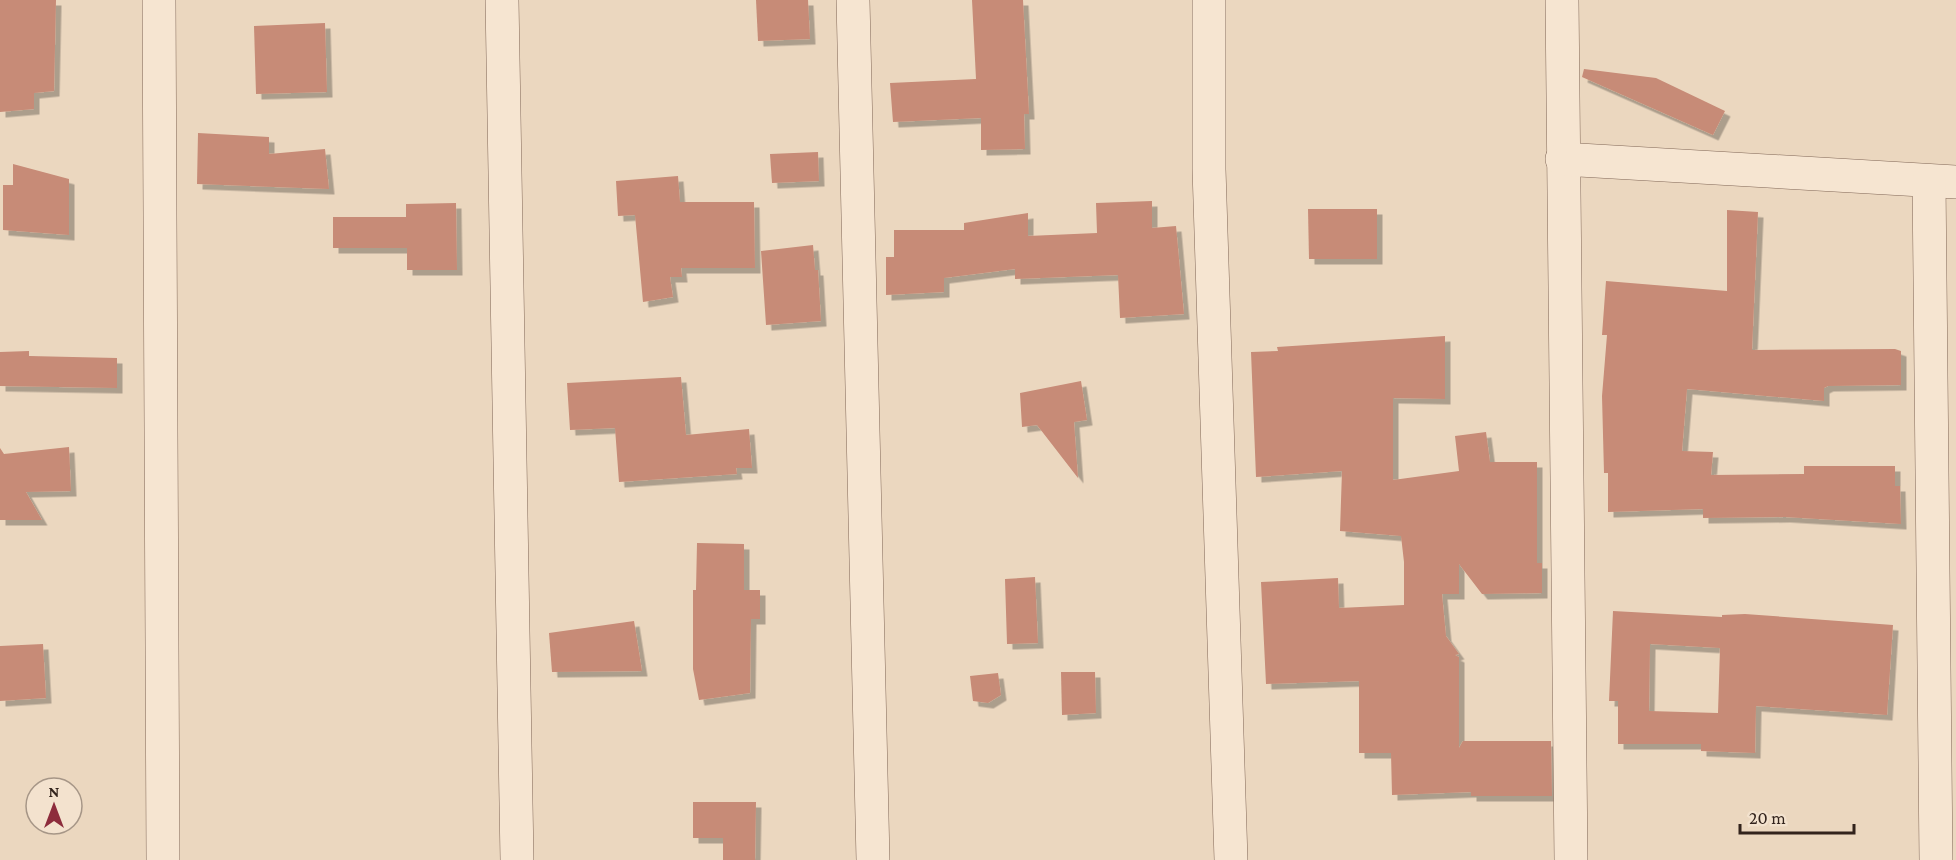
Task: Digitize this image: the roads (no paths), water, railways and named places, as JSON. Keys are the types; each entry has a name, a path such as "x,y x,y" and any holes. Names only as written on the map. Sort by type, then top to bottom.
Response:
{"street":[{"path":"159,0 163,860"},
{"path":"502,0 517,860"},
{"path":"853,0 873,860"},
{"path":"1209,0 1209,169 1231,860"},
{"path":"1562,0 1571,860"},
{"path":"1562,159 1942,182 1936,860"}]}
